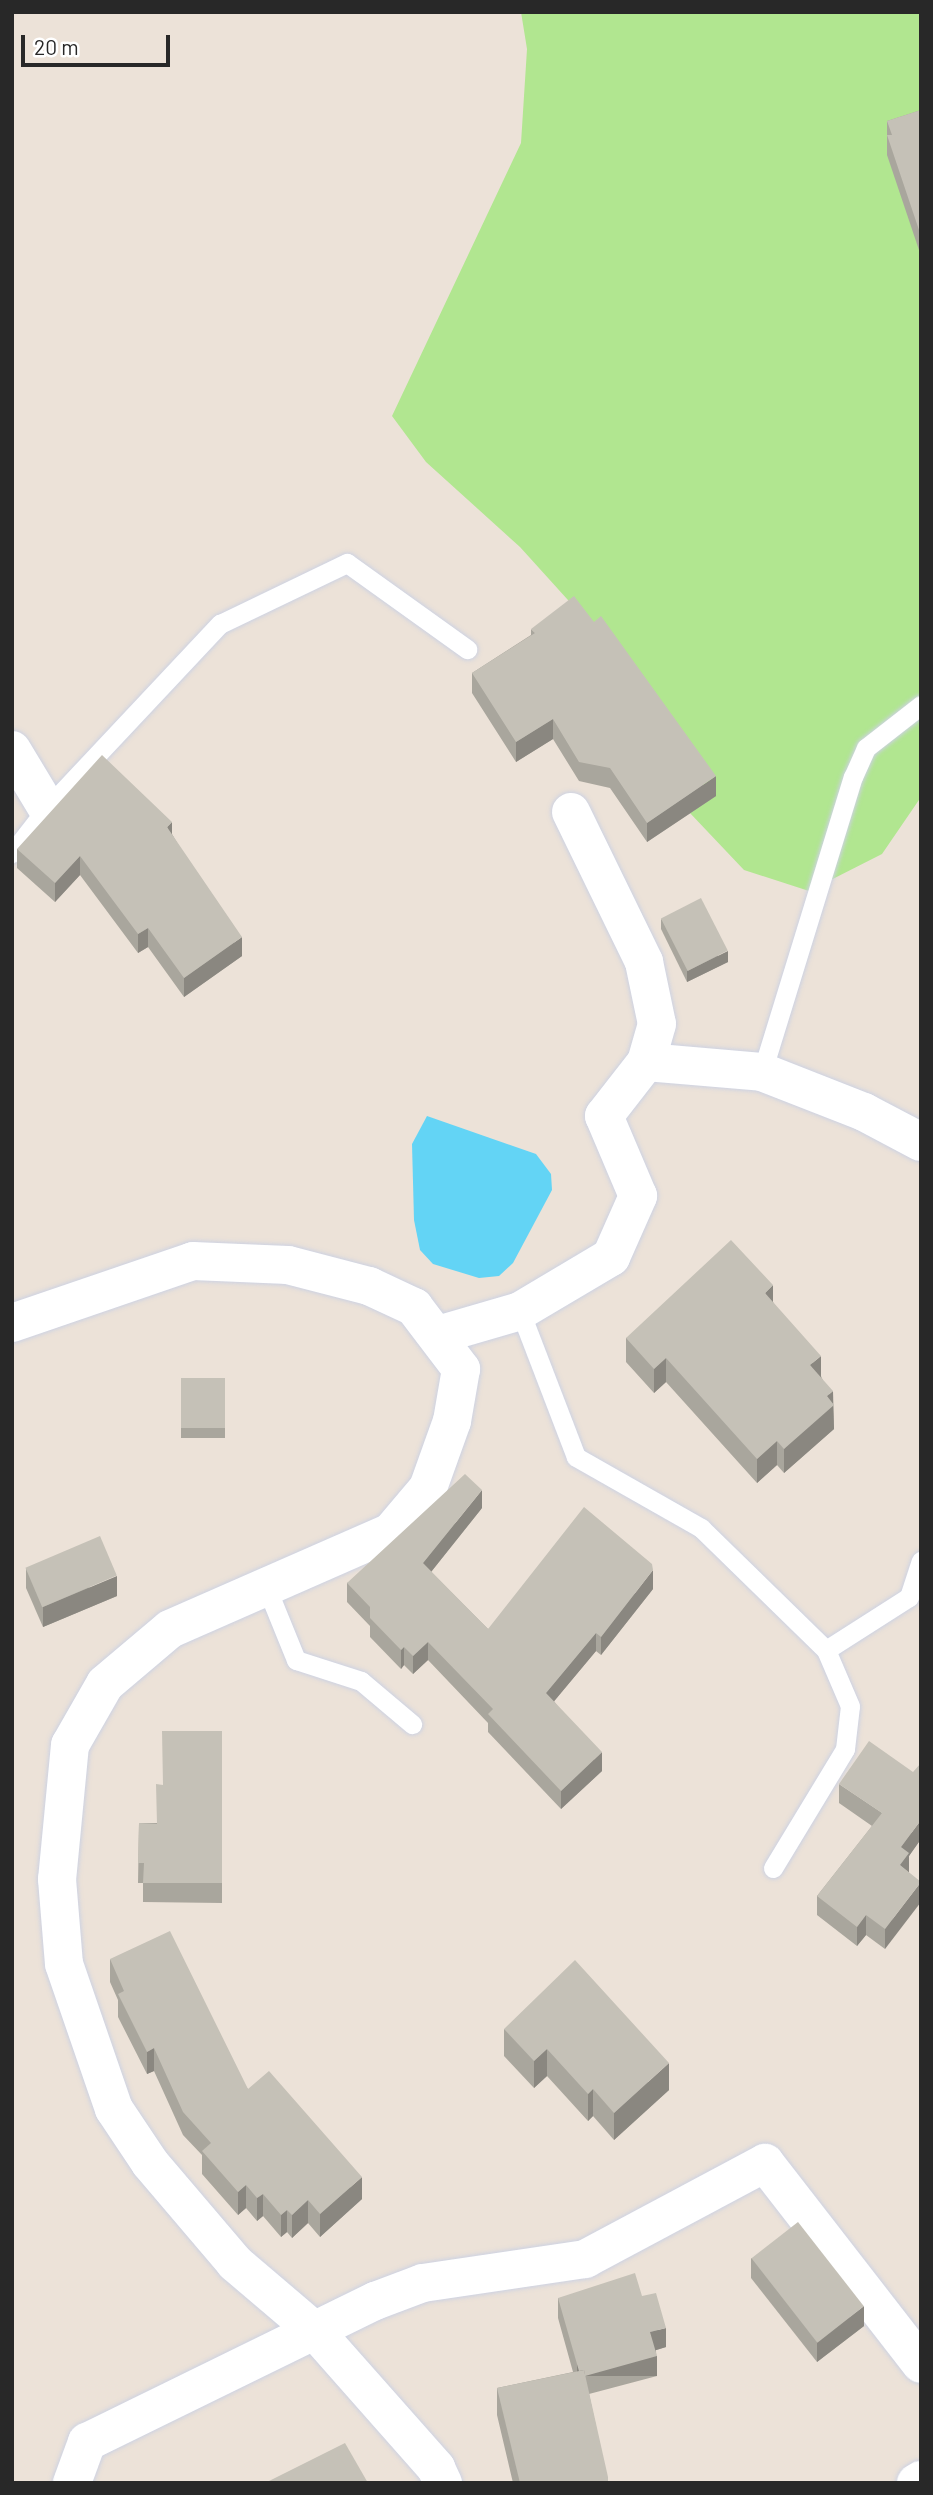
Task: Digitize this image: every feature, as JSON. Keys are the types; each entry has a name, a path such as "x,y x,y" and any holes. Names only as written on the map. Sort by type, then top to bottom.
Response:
{"street":[{"path":"12,750 47,808"},
{"path":"439,1335 520,1311 611,1257 638,1196 604,1116 646,1062 657,1024 644,962 571,811"},
{"path":"646,1062 762,1072 864,1112 921,1142"},
{"path":"12,1324 193,1261 288,1265 369,1286 414,1307 439,1335 461,1369 452,1421 428,1488 391,1532 170,1629 105,1684 70,1745 57,1880 64,1964 114,2109 150,2163 235,2263 315,2331 428,2478"},
{"path":"72,2483 87,2442 315,2331 423,2283 585,2259 765,2163 921,2364"}],"lane":[{"path":"12,853 47,808 220,624 347,563 467,649"},
{"path":"762,1072 853,777 866,748 921,705"},
{"path":"520,1311 576,1457 701,1528 826,1650 850,1706 845,1749 773,1868"},
{"path":"826,1650 909,1597 921,1561"},
{"path":"266,1586 296,1660 361,1681 412,1724"}],"green space":[{"path":"521,12 921,12 921,797 882,854 809,891 744,870 671,793 596,631 520,547 426,462 392,416 521,143 527,49"}],"water":[{"path":"427,1116 536,1154 551,1174 552,1190 513,1263 499,1276 479,1278 433,1264 420,1250 414,1220 412,1144"}],"building":[{"path":"921,110 921,236 887,135 892,135 887,121"},
{"path":"574,596 594,622 601,616 716,776 647,823 610,768 579,762 553,719 516,742 472,673 535,633 531,629"},
{"path":"102,755 172,822 167,827 242,937 184,978 148,928 138,934 80,856 55,883 17,849"},
{"path":"701,898 728,951 688,971 661,918"},
{"path":"731,1240 773,1285 765,1293 821,1356 810,1365 833,1391 827,1396 834,1405 784,1449 777,1441 757,1459 666,1358 654,1369 626,1338"},
{"path":"181,1378 225,1378 225,1428 181,1428"},
{"path":"465,1474 482,1490 423,1563 488,1629 584,1507 652,1564 653,1570 601,1637 596,1633 546,1693 602,1752 561,1791 488,1714 493,1709 428,1642 413,1656 404,1647 401,1650 370,1618 370,1607 347,1583"},
{"path":"100,1536 117,1576 42,1607 25,1568"},
{"path":"162,1731 222,1731 222,1883 143,1883 144,1863 138,1863 139,1823 157,1824 156,1784 163,1785"},
{"path":"869,1741 913,1772 921,1763 921,1820 901,1847 909,1853 900,1865 921,1882 885,1929 866,1915 857,1927 817,1896 882,1813 839,1784"},
{"path":"170,1931 248,2089 269,2071 362,2177 320,2214 308,2200 292,2215 287,2210 281,2215 263,2194 257,2198 246,2185 238,2192 202,2151 211,2143 183,2112 154,2048 147,2052 118,1994 124,1991 110,1959"},
{"path":"575,1960 669,2063 614,2113 593,2089 588,2094 547,2049 534,2061 504,2029"},
{"path":"798,2222 864,2306 817,2343 752,2258"},
{"path":"635,2273 642,2296 656,2293 666,2328 650,2332 657,2356 585,2376 584,2370 579,2371 558,2298"},
{"path":"584,2370 608,2483 520,2483 497,2388"},
{"path":"345,2443 368,2483 265,2483"}]}
